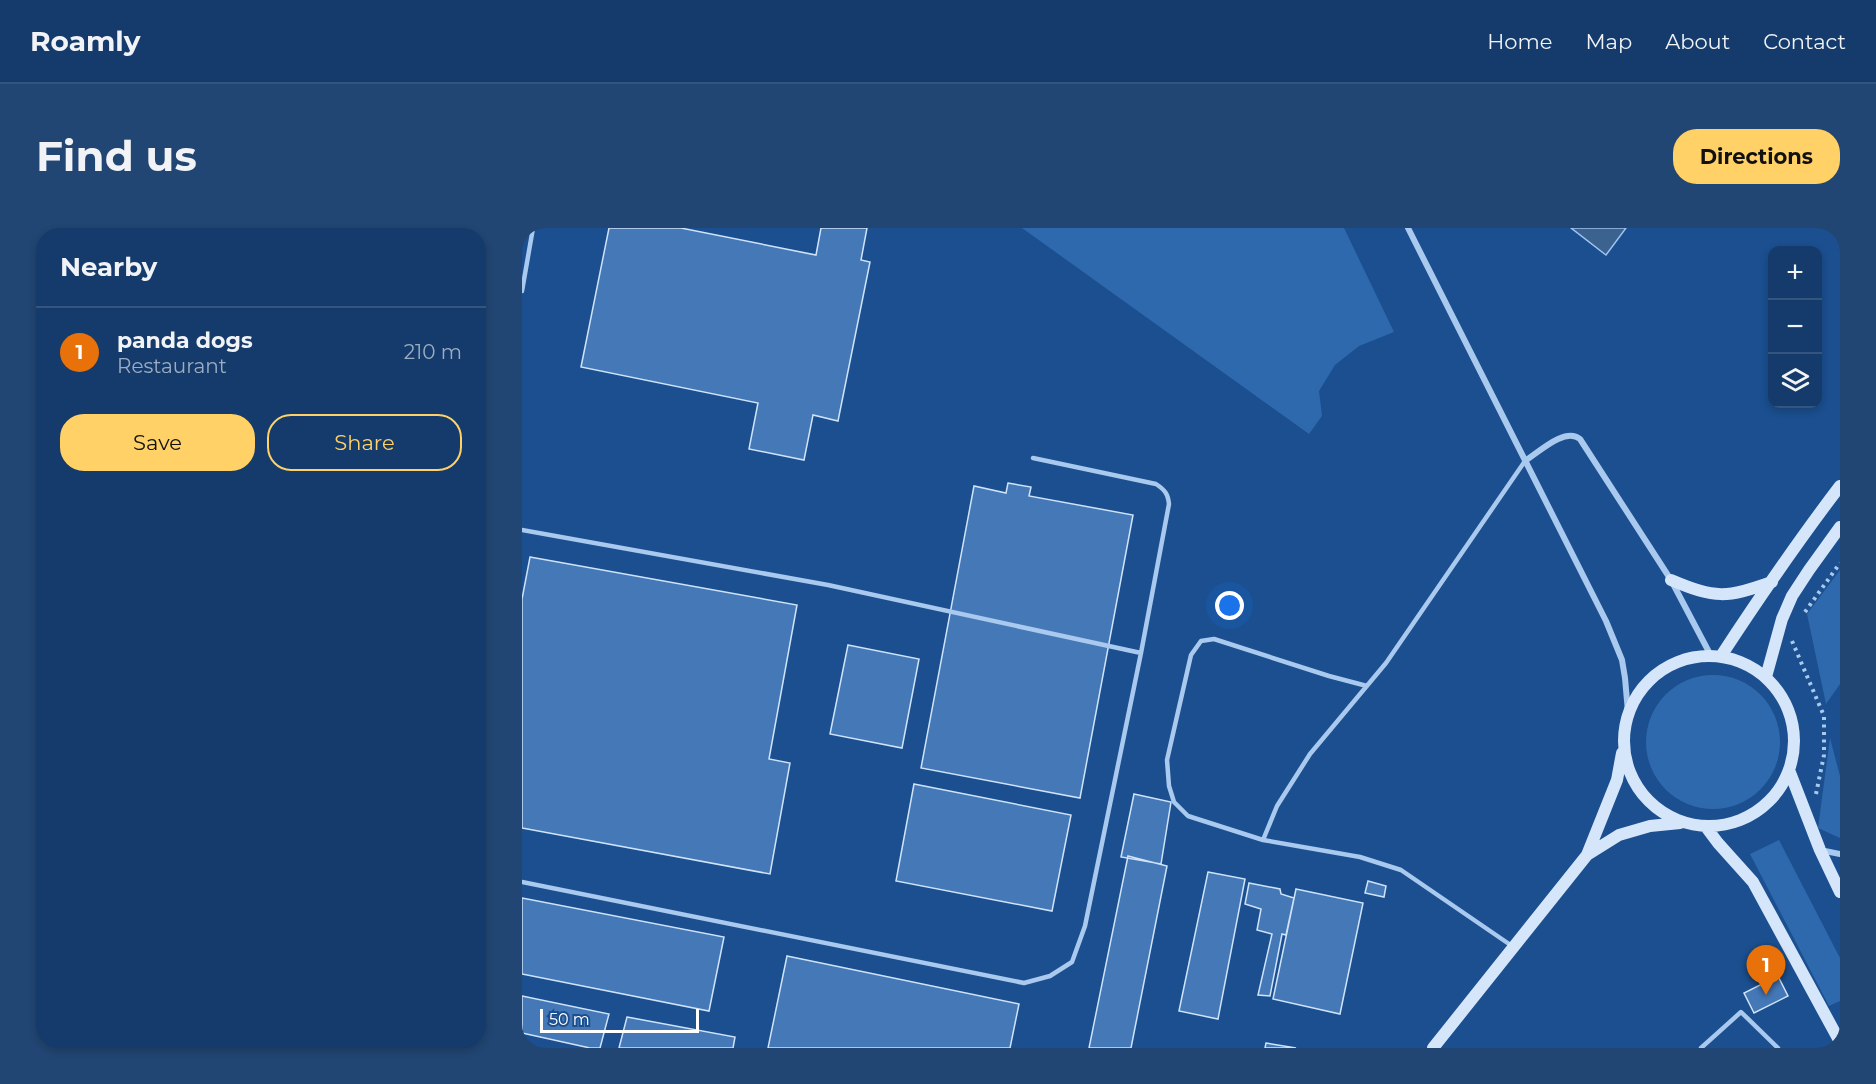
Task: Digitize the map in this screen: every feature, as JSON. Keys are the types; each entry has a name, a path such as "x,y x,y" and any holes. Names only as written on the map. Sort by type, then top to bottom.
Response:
{"main road":[{"path":"1715,655 1772,582 1789,553 1840,486"},
{"path":"1766,677 1782,619 1792,596 1840,527"},
{"path":"1671,579 1692,589 1725,595 1772,582"},
{"path":"1433,1048 1587,855 1617,780 1628,712 1640,690 1658,672 1680,660 1715,655 1745,663 1766,677 1782,697 1791,720 1794,745 1789,770 1776,793 1757,812 1733,823 1706,827 1680,823 1650,826 1618,835 1587,855"},
{"path":"1623,746 1629,770 1640,792 1658,810 1680,823"},
{"path":"1789,770 1820,850 1840,892"},
{"path":"1706,827 1753,882 1840,1042"}],"street":[{"path":"1408,228 1606,621 1622,660 1628,712"},
{"path":"1525,461 1564,435 1580,439 1671,579 1715,655"},
{"path":"1820,850 1840,854"}],"lane":[{"path":"522,291 533,228"},
{"path":"522,882 1024,982 1050,976 1072,962 1085,926 1136,683 1168,496 1164,489 1156,484 1034,458"},
{"path":"1263,840 1277,806 1310,754 1386,663 1525,461"},
{"path":"522,530 828,585 1141,653"},
{"path":"1367,686 1214,639 1201,641 1191,655 1167,760 1169,786 1174,802 1188,816 1263,840 1360,856 1401,870 1514,947"},
{"path":"1701,1048 1741,1012 1778,1048"}],"path":[{"path":"1800,619 1840,562"},
{"path":"1789,634 1824,716 1824,755 1814,804"}],"shaded area":[{"path":"1022,228 1344,228 1394,332 1359,346 1335,365 1319,391 1322,416 1309,434"},
{"path":"1571,228 1626,228 1606,255"},
{"path":"1840,570 1840,684 1826,704 1807,614"},
{"path":"1713,675 1738,681 1760,695 1774,717 1780,742 1774,767 1760,789 1738,803 1713,809 1688,803 1666,789 1652,767 1646,742 1652,717 1666,695 1688,681"},
{"path":"1830,738 1840,776 1840,838 1818,828"},
{"path":"1779,840 1840,958 1840,1001 1829,1006 1750,854"}],"building":[{"path":"609,228 681,228 816,255 821,228 867,228 861,260 870,262 838,421 813,415 804,460 749,449 758,403 581,367"},
{"path":"1008,483 1031,487 1029,496 1133,515 1080,798 921,768 974,486 1006,493"},
{"path":"530,557 797,605 769,759 790,763 770,874 522,828 522,599"},
{"path":"848,645 919,659 902,748 830,734"},
{"path":"914,784 1071,815 1052,911 896,881"},
{"path":"1134,794 1171,802 1161,864 1121,857"},
{"path":"1128,856 1167,866 1131,1048 1089,1048"},
{"path":"1208,872 1245,879 1218,1019 1179,1011"},
{"path":"1368,881 1386,886 1384,897 1365,893"},
{"path":"1249,883 1280,889 1281,894 1294,898 1286,935 1282,934 1270,996 1258,995 1272,934 1257,930 1261,909 1245,904"},
{"path":"1296,889 1363,903 1340,1014 1273,999"},
{"path":"522,898 724,937 709,1011 522,974"},
{"path":"787,956 1019,1004 1010,1048 768,1048"},
{"path":"1778,976 1788,996 1754,1013 1744,993"},
{"path":"522,996 609,1014 600,1048 590,1048 522,1033"},
{"path":"627,1017 735,1037 733,1048 619,1048"},
{"path":"1266,1043 1296,1048 1265,1048"}],"place":[{"name":"panda dogs","path":"1766,995"}]}
